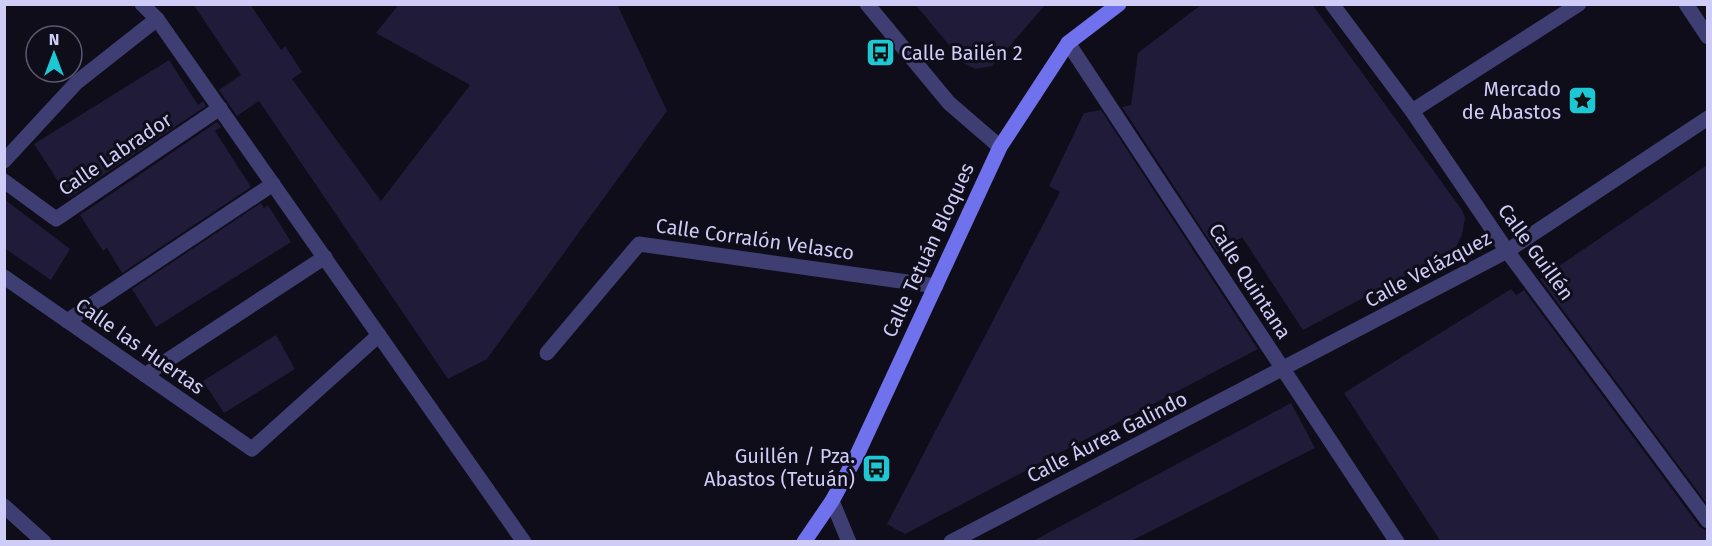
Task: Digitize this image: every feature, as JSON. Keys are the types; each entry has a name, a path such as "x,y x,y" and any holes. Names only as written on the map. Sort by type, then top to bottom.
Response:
{"street":[{"path":"142,4 157,18 524,542"},
{"path":"867,4 949,103 1000,147"},
{"name":"Calle Tetuán Bloques","path":"804,542 832,501 857,455 1000,147 1068,43 1119,4"},
{"name":"Calle Guillén","path":"1332,4 1412,111 1507,250 1707,521"},
{"path":"1412,111 1579,4"},
{"path":"1686,4 1707,37"},
{"path":"4,161 77,82 157,18"},
{"name":"Calle Quintana","path":"1068,43 1397,542"},
{"name":"Calle Labrador","path":"4,181 56,219 220,108"},
{"name":"Calle Velázquez","path":"1283,369 1507,250 1707,118"},
{"path":"67,321 273,184"},
{"name":"Calle Corralón Velasco","path":"547,353 639,244 936,286"},
{"path":"145,375 325,257"},
{"name":"Calle las Huertas","path":"4,277 252,449 379,335"},
{"name":"Calle Áurea Galindo","path":"951,542 1283,369"},
{"path":"832,501 849,542"},
{"path":"4,506 44,542"}],"building":[{"path":"193,4 250,4 281,50 285,46 302,72 292,79 381,201 470,85 376,33 399,4 617,4 667,111 487,359 448,379 259,101 237,116 219,90 241,75"},
{"path":"915,4 1046,4 992,66 975,69 964,63"},
{"path":"1202,4 1312,4 1462,210 1465,218 1462,235 1455,249 1303,330 1242,237 1217,252 1122,107 1131,105 1138,53"},
{"path":"169,60 198,105 203,101 206,106 69,198 34,144"},
{"path":"1101,110 1258,349 905,534 887,524 1060,192 1049,186 1084,113"},
{"path":"217,122 221,127 215,131 251,187 122,273 107,248 103,251 80,215"},
{"path":"1707,165 1707,504 1540,279"},
{"path":"4,199 70,249 51,280 4,248"},
{"path":"261,203 264,208 268,205 291,242 156,327 132,289"},
{"path":"1511,289 1516,295 1524,290 1700,527 1707,531 1707,542 1441,542 1344,393"},
{"path":"276,335 295,369 224,413 203,381"},
{"path":"1291,403 1315,448 1129,542 1031,542"}],"place":[{"name":"Calle Bailén 2","path":"880,53"},
{"name":"Mercado de Abastos","path":"1582,100"},
{"name":"Guillén / Pza. Abastos (Tetuán)","path":"876,468"}]}
